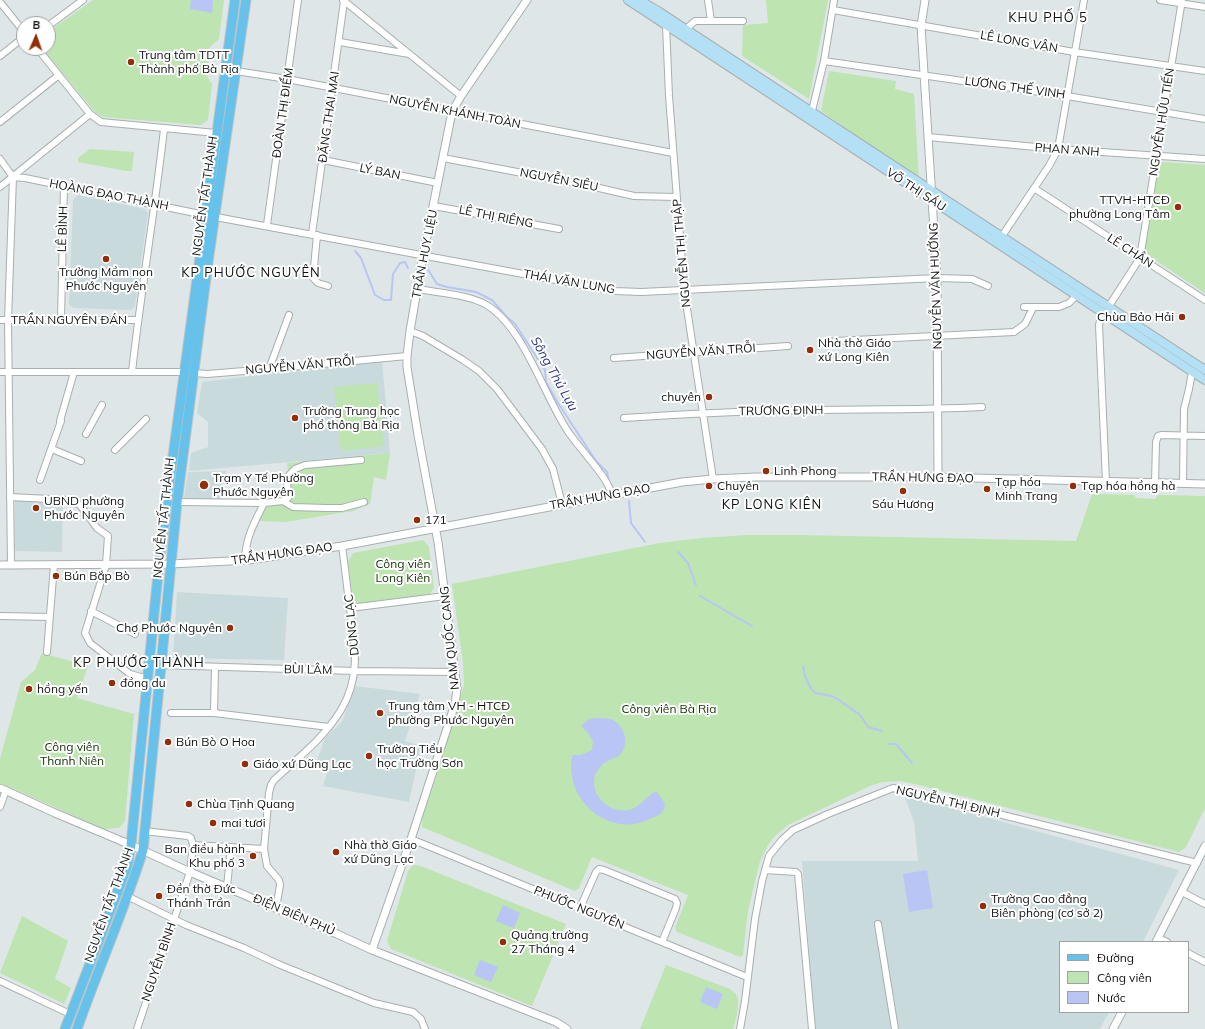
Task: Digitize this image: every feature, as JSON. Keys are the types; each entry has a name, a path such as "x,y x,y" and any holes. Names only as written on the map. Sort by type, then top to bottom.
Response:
{"main road":[{"name":"NGUYỄN TẤT THÀNH","path":"65,1029 127,867 131,845 159,564 235,0"},
{"name":"NGUYỄN TẤT THÀNH","path":"76,1029 143,850 177,502 215,215 246,0"},
{"name":"VÕ THỊ SÁU","path":"628,0 686,29 932,200 1205,380"},
{"name":"VÕ THỊ SÁU","path":"639,0 650,4 666,25 931,189 1205,370"}],"street":[{"path":"56,20 83,0"},
{"name":"ĐOÀN THỊ ĐIỂM","path":"267,225 298,0"},
{"path":"344,0 461,96"},
{"name":"ĐẶNG THAI MAI","path":"328,286 318,283 313,278 314,234 340,42 344,0"},
{"name":"TRẦN HUY LIỆU","path":"436,529 407,367 410,331 452,112 461,96 527,0"},
{"path":"708,0 711,21"},
{"path":"811,116 824,61 834,0"},
{"name":"NGUYỄN VĂN HƯỞNG","path":"925,0 922,26 924,75 937,278 938,477"},
{"path":"1002,236 1058,150 1084,0"},
{"path":"1160,0 1181,2 1205,7"},
{"path":"0,2 16,22"},
{"name":"NGUYỄN HỮU TIẾN","path":"1109,306 1140,258 1181,2"},
{"name":"LÊ LONG VÂN","path":"833,10 1074,52 1205,71"},
{"path":"686,29 695,21 743,21"},
{"name":"NGUYỄN THỊ THẬP","path":"666,25 669,96 684,289 713,479"},
{"path":"340,42 410,54"},
{"path":"0,56 16,43"},
{"path":"44,56 90,114 100,122 216,133"},
{"name":"LƯƠNG THẾ VINH","path":"824,61 1067,96 1205,119"},
{"name":"NGUYỄN KHÁNH TOÀN","path":"236,71 673,153"},
{"path":"0,122 59,75"},
{"path":"0,188 90,114"},
{"path":"132,372 138,320 156,204 164,129"},
{"name":"PHAN ANH","path":"928,137 1058,150 1205,159"},
{"name":"NGUYỄN SIÊU","path":"443,158 586,185 634,196 676,197"},
{"path":"0,159 13,177 8,320 11,565"},
{"name":"LÝ BAN","path":"323,160 438,183"},
{"name":"HOÀNG ĐẠO THÀNH","path":"13,177 25,178 205,215"},
{"name":"LÊ BÌNH","path":"61,319 64,186"},
{"name":"LÊ CHÂN","path":"1034,188 1205,300"},
{"name":"LÊ THỊ RIÊNG","path":"434,206 559,229"},
{"name":"THÁI VĂN LUNG","path":"205,215 215,215 615,291 641,292 937,278 972,279 988,286"},
{"path":"418,289 467,298 483,303 510,327 534,365 568,432 602,475 613,495"},
{"path":"1024,307 1059,307 1069,303 1076,296"},
{"path":"835,341 1014,332 1025,324 1033,308"},
{"path":"1102,313 1099,324 1106,482"},
{"path":"269,369 290,315"},
{"name":"TRẦN NGUYÊN ĐÁN","path":"0,320 138,320"},
{"path":"410,331 423,336 464,360 497,389 542,449 553,470 562,504"},
{"name":"NGUYỄN VĂN TRỖI","path":"614,358 788,346"},
{"name":"NGUYỄN VĂN TRỖI","path":"194,373 208,374 407,356"},
{"path":"0,372 184,372"},
{"path":"40,480 61,421 74,372"},
{"path":"1184,483 1184,409 1192,372"},
{"path":"86,434 102,405"},
{"name":"TRƯƠNG ĐỊNH","path":"624,418 702,413 982,407"},
{"path":"115,450 146,419"},
{"path":"1155,483 1156,439 1162,435 1205,436"},
{"path":"52,449 81,461"},
{"path":"283,502 288,498 287,480 295,469 305,465 361,460"},
{"name":"TRẦN HƯNG ĐẠO","path":"0,565 171,564 245,560 342,546 682,482 713,479 756,477 938,477 1205,484"},
{"path":"10,497 64,499 80,505 97,528 108,536 106,565 85,633 90,643 130,674 148,679"},
{"path":"177,502 283,502 293,507 326,508 342,508 364,502"},
{"path":"245,560 249,533 264,503"},
{"name":"NAM QUỐC CANG","path":"372,950 411,839 455,704 457,689 436,529"},
{"name":"DŨNG LẠC","path":"276,908 280,884 279,880 267,866 264,849 271,785 274,780 300,757 329,727 346,700 355,671 355,648 342,546"},
{"path":"47,652 54,565"},
{"path":"350,608 445,596"},
{"path":"91,611 135,634"},
{"path":"0,616 50,617"},
{"name":"BÙI LÂM","path":"160,665 355,671 455,672"},
{"path":"214,713 215,667"},
{"path":"172,713 214,713 329,727"},
{"name":"NGUYỄN THỊ ĐỊNH","path":"740,1029 755,919 762,880 770,856 782,840 793,830 828,814 894,788 1196,864"},
{"path":"0,807 3,789"},
{"name":"ĐIỆN BIÊN PHỦ","path":"3,789 190,872 372,950 556,1022 565,1028"},
{"path":"144,831 188,836 192,838 193,845 264,849"},
{"name":"PHƯỚC NGUYÊN","path":"411,839 747,977"},
{"name":"NGUYỄN BÌNH","path":"137,1029 190,872 193,845"},
{"path":"1157,940 1205,846"},
{"path":"227,887 231,847"},
{"path":"580,908 596,872 599,869 611,872 675,899 677,903 676,908 662,942"},
{"path":"765,870 796,872 798,874 812,1029"},
{"path":"1182,892 1205,904"},
{"path":"127,896 174,919 374,1003 413,1012 421,1019 425,1029"},
{"path":"878,924 895,1029"},
{"path":"1189,954 1205,962"},
{"path":"0,981 70,1014"},
{"path":"1113,1029 1121,1013"}],"shaded area":[{"name":"Trường Mầm non Phước Nguyên","path":"78,195 145,209 148,213 135,306 131,310 74,308 69,305 73,200"},
{"name":"Trường Trung học phổ thông Bà Rịa","path":"382,360 390,453 189,471 191,453 208,447 208,422 197,413 202,382"},
{"name":"Trạm Y Tế Phường Phước Nguyên","path":"226,471 220,499 184,498 188,472"},
{"path":"15,498 63,499 62,552 15,551"},
{"name":"Chợ Phước Nguyên","path":"177,592 288,598 284,660 173,658"},
{"name":"Trường Tiểu học Trường Sơn","path":"355,686 420,694 405,741 421,746 409,802 323,786 327,773 315,766 325,738 342,722"},
{"name":"Trường Cao đẳng Biên phòng (cơ sở 2)","path":"904,795 1179,870 1144,941 1059,941 1059,1013 1108,1013 1100,1029 815,1029 802,861 918,861 914,822"}],"green space":[{"name":"Trung tâm TDTT Thành phố Bà Rịa","path":"93,0 224,0 219,39 210,47 207,76 212,84 208,120 201,125 103,117 95,112 49,56 56,56 56,26"},
{"path":"766,0 828,0 809,99 742,56 743,25 768,23"},
{"path":"829,71 896,81 895,89 914,94 919,180 821,111"},
{"path":"90,149 134,152 132,171 78,162 78,158"},
{"name":"TTVH-HTCĐ phường Long Tâm","path":"1162,162 1205,165 1205,293 1146,254 1145,249 1159,165"},
{"path":"377,383 384,446 341,451 334,387"},
{"path":"390,453 386,480 374,477 370,504 353,511 285,522 259,521 266,505 292,505 287,463"},
{"name":"Công viên Bà Rịa","path":"1092,494 1134,495 1136,498 1155,499 1158,495 1205,496 1205,808 1186,847 1179,852 915,784 900,781 882,782 870,786 788,825 775,836 768,845 760,861 748,911 743,955 740,957 677,932 675,928 688,895 592,857 579,888 575,891 422,827 423,816 464,685 463,663 452,584 660,543 702,538 748,535 800,535 1076,541"},
{"name":"Công viên Long Kiên","path":"423,540 429,547 434,588 430,594 354,604 348,562 353,553"},
{"name":"Công viên Thanh Niên","path":"42,653 88,666 77,698 134,714 125,821 119,828 104,829 0,783 0,759 21,682 35,670"},
{"path":"414,865 418,865 566,924 532,1006 391,949 387,941 408,871"},
{"path":"22,916 68,941 55,979 71,988 64,1004 0,973"},
{"path":"666,965 730,989 735,993 738,999 738,1007 733,1029 640,1029"}],"water":[{"path":"191,0 213,0 212,13 190,9"},
{"path":"594,718 610,719 615,721 622,728 625,738 622,752 615,758 604,763 597,771 594,784 598,796 608,806 623,810 636,807 654,792 657,792 665,804 663,812 659,815 634,824 613,822 594,812 579,796 572,776 571,760 573,755 581,755 592,750 593,741 581,726 588,720"},
{"path":"927,870 933,908 909,912 903,874"},
{"path":"503,905 520,913 514,928 496,921"},
{"path":"480,960 498,967 491,982 474,975"},
{"path":"706,987 723,994 717,1009 700,1002"}],"waterway":[{"name":"Sông Thủ Lựu","path":"355,251 361,258 375,295 384,300 391,300 393,274 400,263 405,262 408,268"},
{"name":"Sông Thủ Lựu","path":"427,268 437,284 476,292 492,300 515,324 545,370 546,382 558,403 596,461 607,472 609,481"},
{"name":"Sông Thủ Lựu","path":"629,501 631,523 645,542"},
{"name":"Sông Thủ Lựu","path":"678,552 688,563 696,585"},
{"name":"Sông Thủ Lựu","path":"700,596 752,626"},
{"name":"Sông Thủ Lựu","path":"803,666 805,676 811,689 816,693 832,696 839,700 860,715 868,727 882,731"},
{"name":"Sông Thủ Lựu","path":"889,744 896,744 912,763"}],"place":[{"name":"Trung tâm TDTT Thành phố Bà Rịa","path":"131,62"},
{"name":"TTVH-HTCĐ phường Long Tâm","path":"1178,207"},
{"name":"Trường Mầm non Phước Nguyên","path":"106,259"},
{"name":"Chùa Bảo Hải","path":"1182,317"},
{"name":"Nhà thờ Giáo xứ Long Kiên","path":"810,350"},
{"name":"chuyên","path":"709,397"},
{"name":"Trường Trung học phổ thông Bà Rịa","path":"295,418"},
{"name":"Linh Phong","path":"766,471"},
{"name":"Trạm Y Tế Phường Phước Nguyên","path":"204,485"},
{"name":"Chuyên","path":"709,486"},
{"name":"Tạp hóa hồng hà","path":"1073,486"},
{"name":"Tạp hóa Minh Trang","path":"987,489"},
{"name":"Sáu Hương","path":"903,491"},
{"name":"UBND phường Phước Nguyên","path":"36,508"},
{"name":"171","path":"417,520"},
{"name":"Bún Bắp Bò","path":"56,576"},
{"name":"Chợ Phước Nguyên","path":"230,628"},
{"name":"đồng du","path":"112,683"},
{"name":"hồng yến","path":"29,689"},
{"name":"Trung tâm VH - HTCĐ phường Phước Nguyên","path":"380,713"},
{"name":"Bún Bò O Hoa","path":"168,742"},
{"name":"Trường Tiểu học Trường Sơn","path":"369,756"},
{"name":"Giáo xứ Dũng Lạc","path":"245,764"},
{"name":"Chùa Tịnh Quang","path":"189,804"},
{"name":"mai tươi","path":"213,823"},
{"name":"Nhà thờ Giáo xứ Dũng Lạc","path":"336,852"},
{"name":"Ban điều hành Khu phố 3","path":"253,856"},
{"name":"Đền thờ Đức Thánh Trần","path":"159,896"},
{"name":"Trường Cao đẳng Biên phòng (cơ sở 2)","path":"983,906"},
{"name":"Quảng trường 27 Tháng 4","path":"503,942"}],"district":[{"name":"KHU PHỐ 5","path":"1048,18"},
{"name":"KP PHƯỚC NGUYÊN","path":"251,273"},
{"name":"KP LONG KIÊN","path":"772,505"},
{"name":"KP PHƯỚC THÀNH","path":"139,663"}]}
